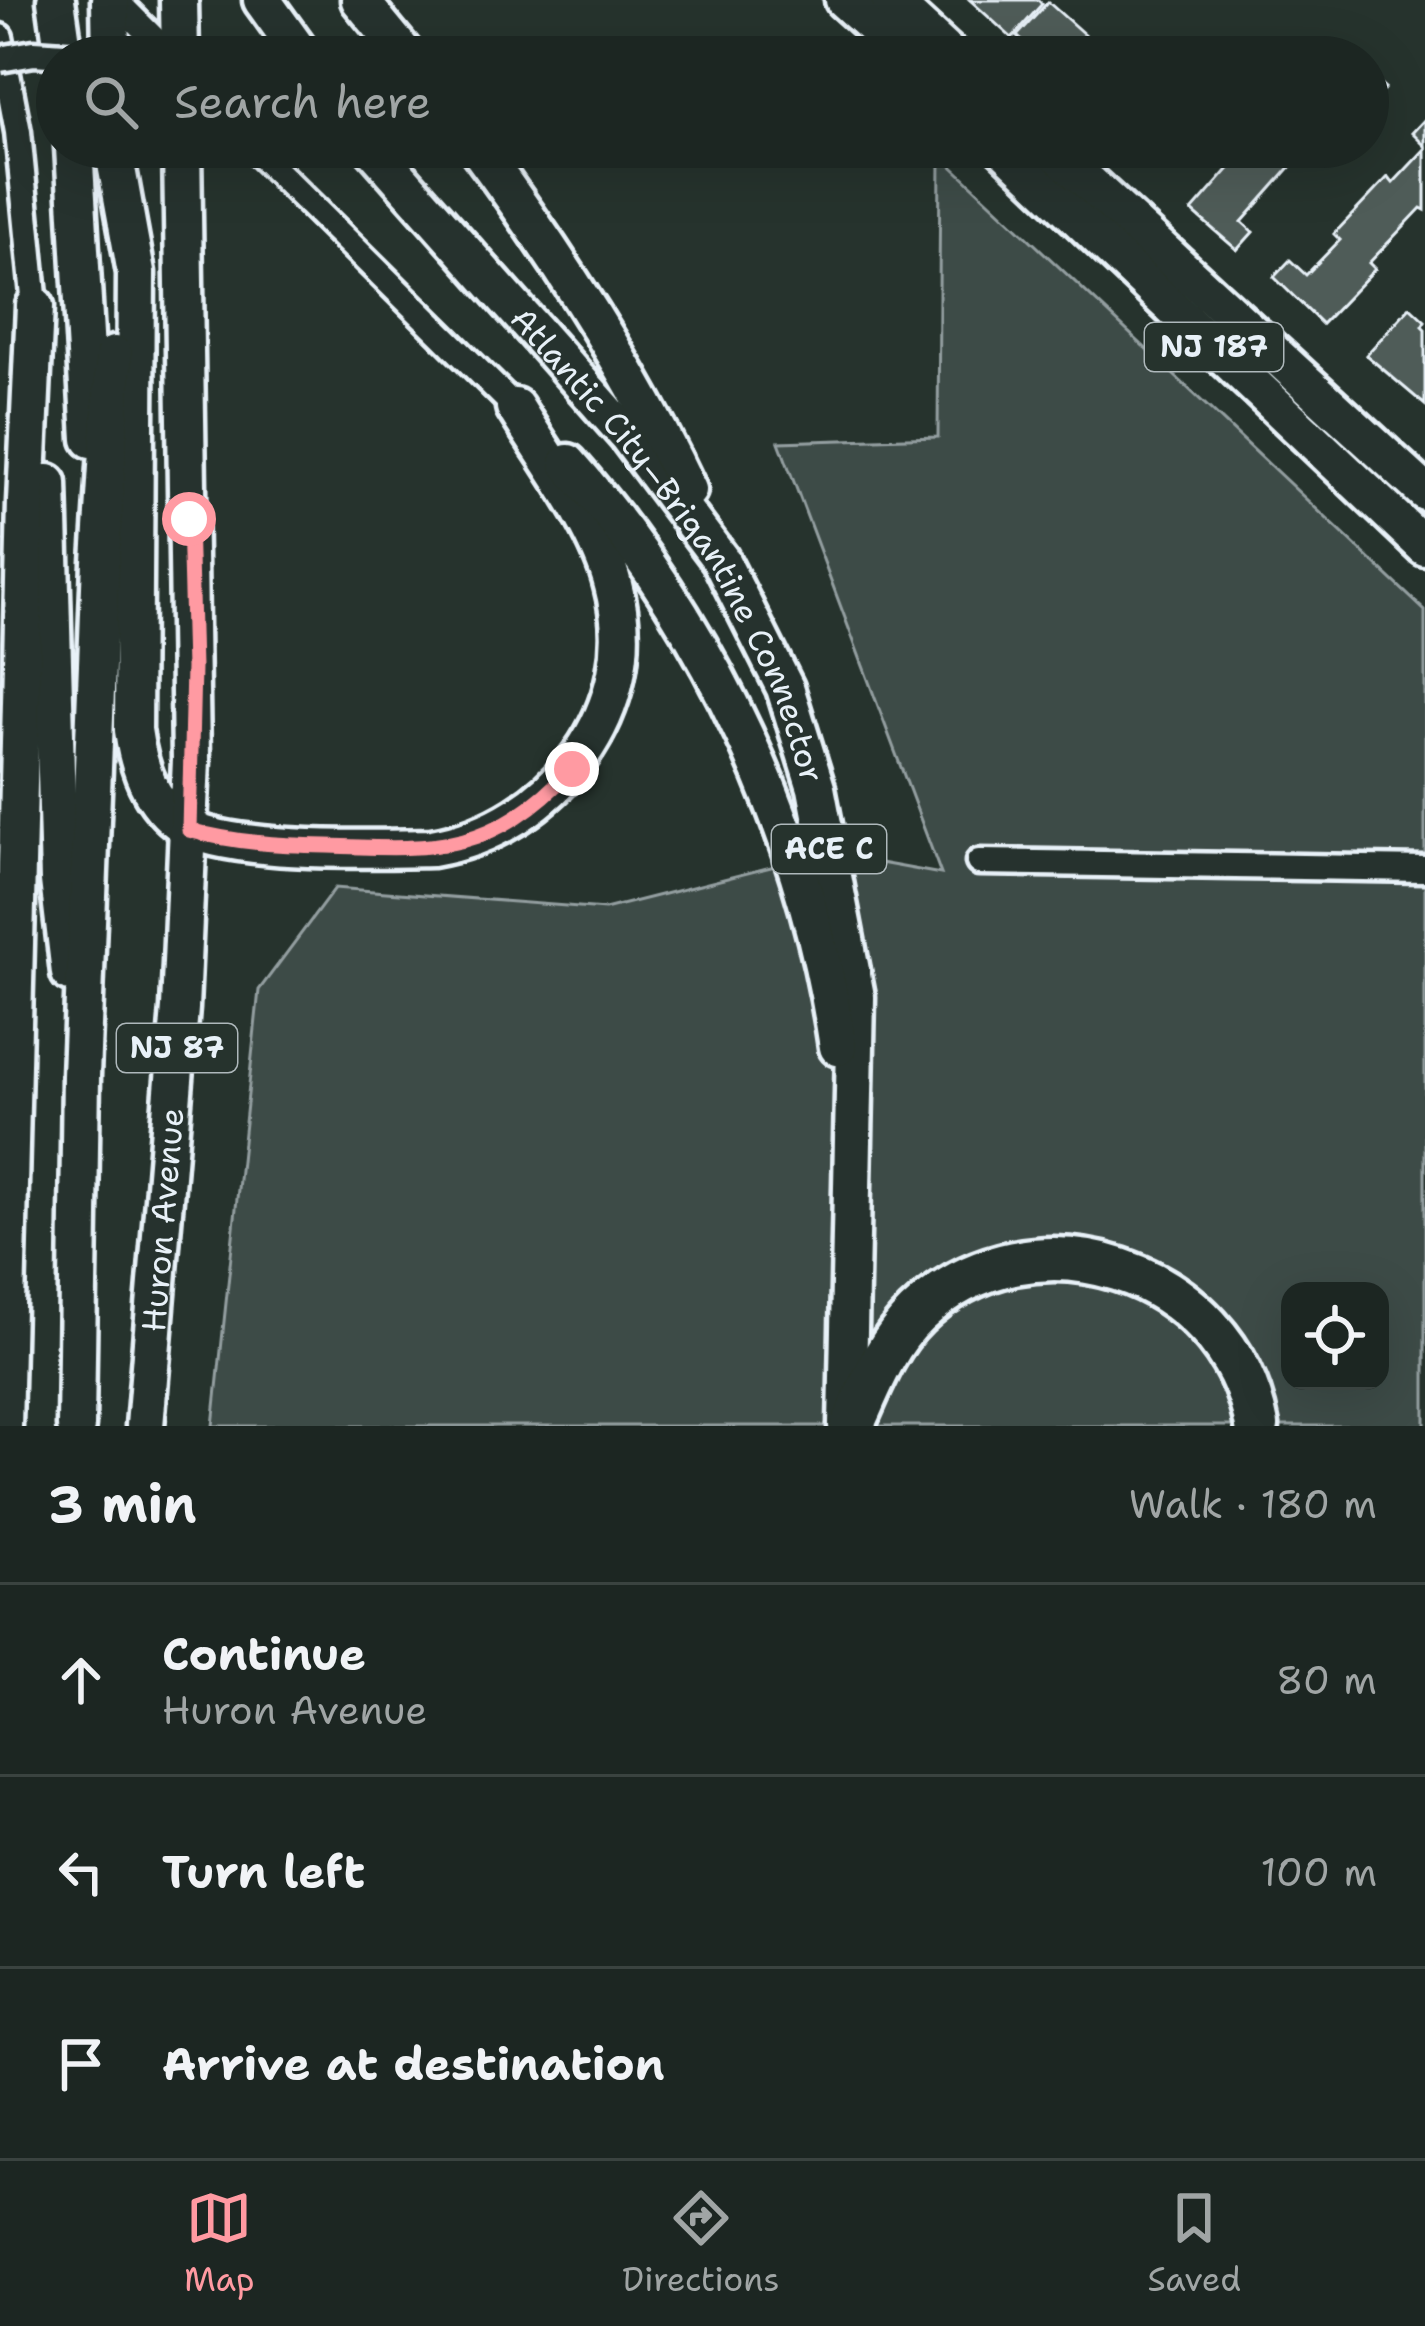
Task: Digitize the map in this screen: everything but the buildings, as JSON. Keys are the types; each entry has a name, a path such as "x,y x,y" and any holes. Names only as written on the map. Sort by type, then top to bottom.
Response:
{"highway":[{"path":"850,1426 889,1348 916,1314 976,1274 1025,1259 1051,1257 1127,1270 1191,1307 1235,1362 1257,1426"}],"main road":[{"path":"56,0 61,36"},
{"path":"112,36 113,0"},
{"path":"177,36 178,0"},
{"path":"360,0 390,36"},
{"path":"844,0 884,36"},
{"path":"890,0 929,36"},
{"name":"NJ 87","path":"75,168 101,562 81,1076 76,1426"},
{"path":"101,562 114,372 113,168"},
{"path":"117,168 136,273 133,730 136,753 151,791 189,830 251,844 404,849 460,844 508,824 572,769 589,746 610,697 621,642 620,613 605,559 515,407"},
{"name":"Huron Avenue","path":"145,1426 173,1112 189,830 193,668 182,168"},
{"name":"Atlantic City–Brigantine Connector","path":"391,168 627,435 720,559 785,688 816,788 856,997 850,1426"},
{"path":"491,168 594,319 664,439 720,559"},
{"name":"NJ 187","path":"1025,168 1425,548"},
{"name":"NJ 187","path":"1073,168 1425,492"},
{"path":"35,306 49,501 59,880 81,1076"},
{"path":"3,1426 35,306"},
{"path":"515,407 625,530 713,671 745,741 781,827 810,917 831,1002 853,1158"}],"street":[{"path":"113,0 153,36"},
{"path":"0,38 18,132 35,306"},
{"path":"0,59 36,53"},
{"path":"273,168 515,407"},
{"path":"979,862 1425,868"}],"shaded area":[{"path":"940,168 954,168 1425,611 1425,1426 213,1426 259,990 335,888 605,909 775,866 853,858 941,874 779,442 938,437"}],"route":[{"path":"189,519 193,668 189,830 251,844 404,849 460,844 508,824 572,769"}]}
